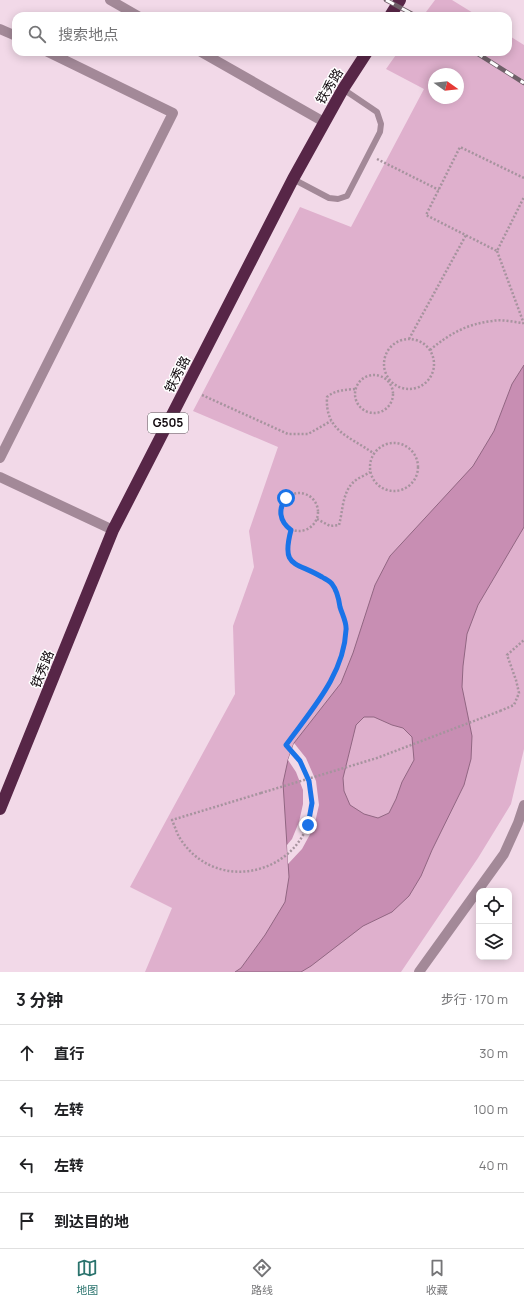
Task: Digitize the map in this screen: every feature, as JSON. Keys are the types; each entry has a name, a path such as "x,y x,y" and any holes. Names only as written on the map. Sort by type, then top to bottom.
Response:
{"highway":[{"path":"392,12 400,0"},
{"name":"铁秀路","path":"0,809 114,530 293,179 342,89 364,56"}],"street":[{"path":"110,0 131,12"},
{"path":"0,29 12,34"},
{"path":"0,458 173,113 56,56"},
{"path":"208,56 324,122"},
{"path":"0,477 114,530"},
{"path":"419,972 504,854 518,823 524,805"}],"lane":[{"path":"293,179 329,198 338,200 347,196 380,132 381,124 377,112 342,89"}],"path":[{"path":"430,350 458,330 475,324 493,320 524,323 497,251 426,215 460,147 524,178"},
{"path":"368,154 439,190"},
{"path":"497,251 524,197"},
{"path":"410,339 466,235"},
{"path":"410,339 417,340 430,350 434,365 433,373 429,380 422,386 414,389 405,389 397,387 391,381 386,374 384,366 385,357 394,344 402,340 410,339"},
{"path":"376,375 388,381 393,393 392,400 386,410 368,413 358,406 355,389 363,378 376,375"},
{"path":"355,389 332,392 327,397 326,407 331,421 342,434 359,443 373,453"},
{"path":"202,396 288,434 308,434 331,421"},
{"path":"394,442 409,448 415,454 418,462 418,470 411,484 404,489 397,491 389,491 382,488 375,483 370,472 370,461 373,453 386,443 394,442"},
{"path":"317,519 330,526 339,525 344,500 349,489 354,481 370,472"},
{"path":"305,493 315,500 318,506 319,513 317,519 310,528 304,531 291,530 282,521 280,508 286,498 292,494 305,493"},
{"path":"291,530 288,543 288,553 292,562 317,574 332,584 347,629 344,649 335,674 286,745 300,761 309,781 312,803 308,825 297,845 280,860 259,870 236,872 214,867 195,856 180,839 172,820 261,793 377,758 514,705 519,694 508,655 524,640"}],"shaded area":[{"path":"435,0 452,0 472,12 426,12"},
{"path":"512,38 524,45 524,749 511,804 478,858 401,972 145,972 172,908 130,887 235,694 233,626 254,567 249,531 278,447 193,411 300,207 351,227 424,89 386,69 395,56 512,56"},
{"path":"524,365 524,527 478,605 467,634 462,687 472,736 471,759 464,785 421,876 409,896 392,912 363,926 301,972 235,972 241,968 265,935 285,902 289,877 283,783 288,760 294,743 341,683 353,653 375,585 390,556 473,466 494,431 512,384","holes":["364,717 374,717 403,728 412,737 414,760 402,782 389,813 378,818 364,814 350,805 344,791 343,778 356,725"]}],"pier":[{"path":"294,743 306,758 316,781 319,805 314,827 302,849 288,864 287,845 292,839 299,822 303,804 303,790 296,772 288,760"}],"railway":[{"path":"386,0 408,12"},
{"path":"481,56 524,83"}],"route":[{"path":"286,498 280,508 280,515 282,521 291,530 288,543 288,553 292,562 317,574 332,584 347,629 344,649 335,674 286,745 300,761 309,781 312,803 308,825"}]}
